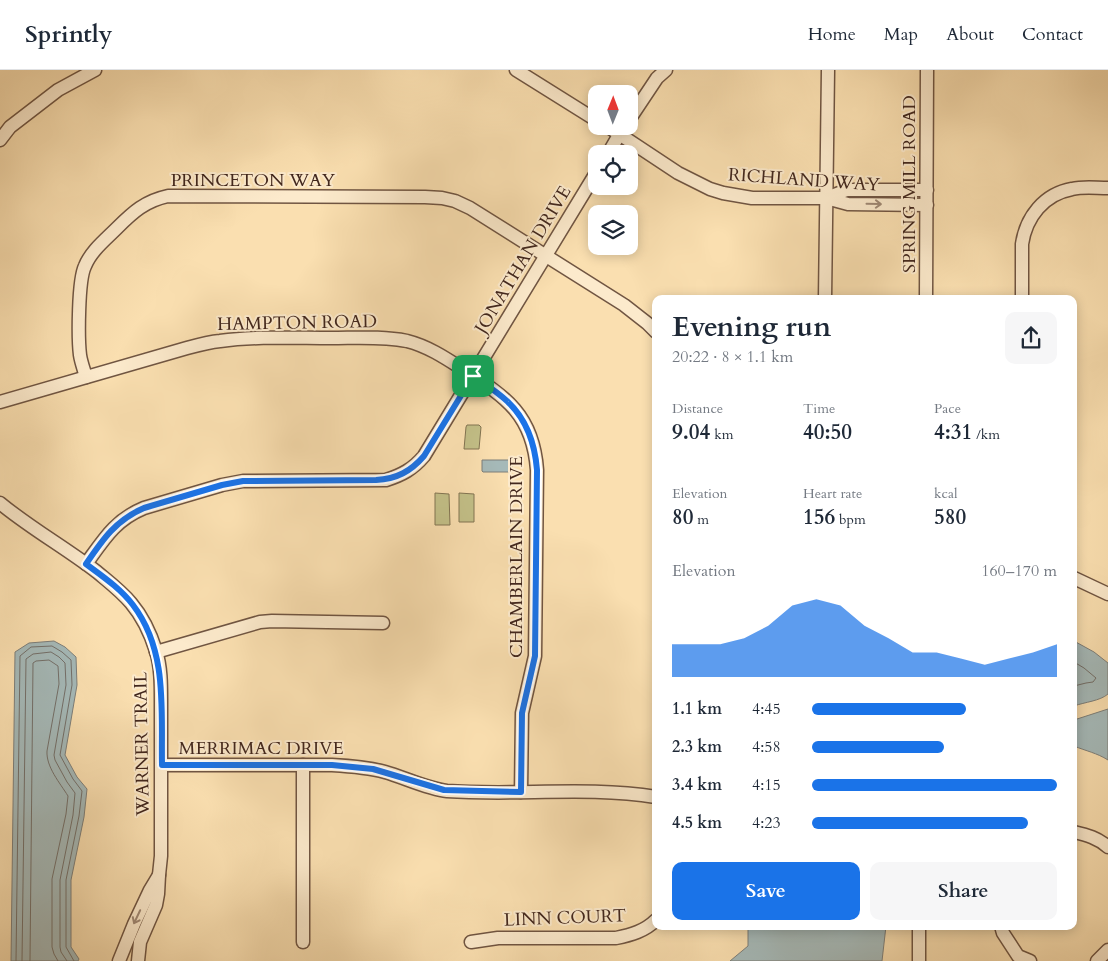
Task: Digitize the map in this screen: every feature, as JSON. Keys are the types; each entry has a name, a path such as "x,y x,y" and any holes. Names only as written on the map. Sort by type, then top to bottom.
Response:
{"street":[{"path":"0,140 10,127 58,90 95,70"},
{"path":"516,70 588,115"},
{"path":"638,106 657,78 666,70"},
{"path":"826,295 828,70"},
{"name":"SPRING MILL ROAD","path":"926,295 927,70"},
{"name":"RICHLAND WAY","path":"629,135 678,173 716,191 752,198 826,198 848,204 927,205"},
{"name":"JONATHAN DRIVE","path":"86,564 108,532 133,512 222,485 252,480 386,480 404,474 424,456 588,185"},
{"path":"1022,295 1022,244 1030,218 1036,210 1048,199 1062,191 1083,187 1108,188"},
{"path":"826,198 847,190 927,190"},
{"name":"PRINCETON WAY","path":"86,377 80,355 83,268 99,246 138,208 168,196 416,197 442,198 455,201 470,208 624,305 652,328"},
{"name":"HAMPTON ROAD","path":"0,402 187,348 243,338 395,339 421,345 473,376"},
{"name":"CHAMBERLAIN DRIVE","path":"473,376 502,397 516,411 527,429 536,458 535,656 522,713 521,792"},
{"name":"WARNER TRAIL","path":"2,509 86,564 122,592 133,605 147,628 156,652 161,677 162,765 161,856 158,894 156,904 119,961"},
{"path":"1077,579 1108,594"},
{"path":"156,652 260,622 383,622"},
{"name":"MERRIMAC DRIVE","path":"162,765 332,765 373,769 444,790 595,792 652,796"},
{"path":"303,766 303,942"},
{"path":"1077,835 1097,839 1108,847"},
{"name":"LINN COURT","path":"471,942 498,938 616,938 634,934 652,923"},
{"path":"919,930 919,961"},
{"path":"1002,930 1018,956 1030,961"},
{"name":"WARNER TRAIL","path":"134,940 138,961"},
{"path":"1097,961 1108,950"}],"shaded area":[{"path":"467,425 479,425 481,427 479,449 464,449"},
{"path":"435,493 449,494 450,525 435,525"},
{"path":"459,493 474,494 474,522 459,522"}],"water":[{"path":"482,460 512,460 512,472 483,472"},
{"path":"54,641 65,647 76,657 77,685 65,755 77,777 87,789 84,817 71,880 71,947 79,959 78,961 11,961 15,652 29,643"},
{"path":"1077,643 1094,652 1108,663 1108,694 1097,700 1077,705"},
{"path":"1108,709 1108,760 1077,747 1077,719"},
{"path":"748,930 886,930 882,961 730,961 748,946"}],"route":[{"path":"473,376 510,403 527,429 536,458 535,656 522,713 521,792 444,790 385,772 360,767 332,765 162,765 161,677 156,652 147,628 133,605 122,592 86,564 108,532 133,512 222,485 252,480 386,480 404,474 424,456 473,376"}]}
